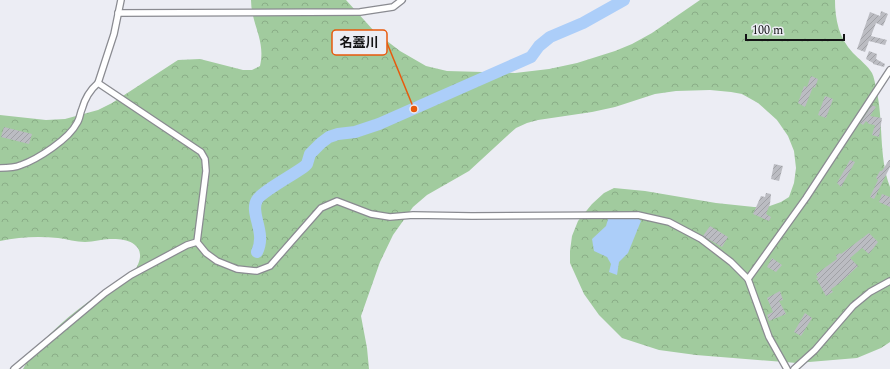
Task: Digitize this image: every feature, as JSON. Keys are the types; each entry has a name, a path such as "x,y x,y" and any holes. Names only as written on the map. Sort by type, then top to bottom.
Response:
{"street":[{"path":"0,168 10,168 22,165 41,155 72,132 78,122 85,99 98,83 114,34 121,0"},
{"path":"118,13 360,12 393,7 402,0"},
{"path":"748,279 810,191 890,70"},
{"path":"98,83 201,152 205,159 206,171 197,242 206,253 217,261 237,268 257,271 270,266 321,208 337,201 371,214 390,217 413,215 638,215 669,222 700,239 732,262 748,279 769,337 787,369"},
{"path":"14,369 81,312 131,275 187,245 197,242"},
{"path":"794,369 815,350 853,306 870,292 890,281"}],"green space":[{"path":"251,0 346,0 374,31 400,51 426,66 447,71 515,73 549,69 577,63 615,51 652,33 700,0 835,0 837,22 841,35 848,47 872,73 878,100 882,150 886,175 890,187 890,342 881,348 857,358 797,363 696,355 659,350 622,338 599,315 584,294 570,263 570,251 572,236 578,221 592,204 604,193 614,188 645,191 716,203 767,207 781,202 789,197 794,183 796,168 794,151 788,136 777,120 758,103 742,94 731,92 710,90 676,91 655,94 615,107 592,112 527,123 516,128 469,171 427,195 413,207 393,235 380,262 361,316 369,369 23,369 42,343 68,317 99,294 133,273 138,265 140,251 132,243 119,239 78,242 58,238 36,237 0,241 0,115 46,120 65,119 98,110 112,103 178,60 200,59 243,70 252,70 260,66 261,48 253,17"}],"water":[{"path":"613,217 637,217 641,221 628,253 619,262 617,275 609,272 611,264 607,257 594,251 592,239 606,226 608,219"}],"building":[{"path":"881,11 888,14 883,26 876,23 871,36 887,40 885,45 869,41 865,52 857,49 870,12 880,16"},
{"path":"869,51 877,54 876,59 885,64 884,67 873,64 866,59"},
{"path":"811,76 818,79 805,107 798,103 804,86 807,87"},
{"path":"825,96 833,99 826,118 818,115"},
{"path":"872,105 876,107 870,116 882,118 879,137 872,135 875,125 869,124 866,121 863,125 860,123"},
{"path":"4,127 32,134 29,144 1,137"},
{"path":"850,160 855,162 841,187 837,183"},
{"path":"889,160 890,167 874,199 870,197 878,180 876,178"},
{"path":"774,164 783,166 779,181 771,179"},
{"path":"766,193 771,194 770,204 766,214 771,217 769,221 753,214 761,196 765,197"},
{"path":"882,194 890,197 890,207 879,202"},
{"path":"710,226 728,237 722,247 703,236"},
{"path":"869,233 878,242 869,254 862,248 850,258 858,266 840,283 831,289 833,292 826,296 816,278 818,278 816,274 837,259 836,255 841,254"},
{"path":"772,258 782,265 776,272 767,267"},
{"path":"780,291 783,300 779,301 786,314 769,321 767,315 773,312 767,298"},
{"path":"805,313 812,318 801,336 794,332"}],"waterway":[{"path":"257,252 260,245 255,211 257,200 265,192 305,166 310,154 329,137 338,134 355,132 379,124 531,57 539,46 550,37 583,23 624,0"}],"place":[{"name":"名蓋川","path":"414,109"}]}
